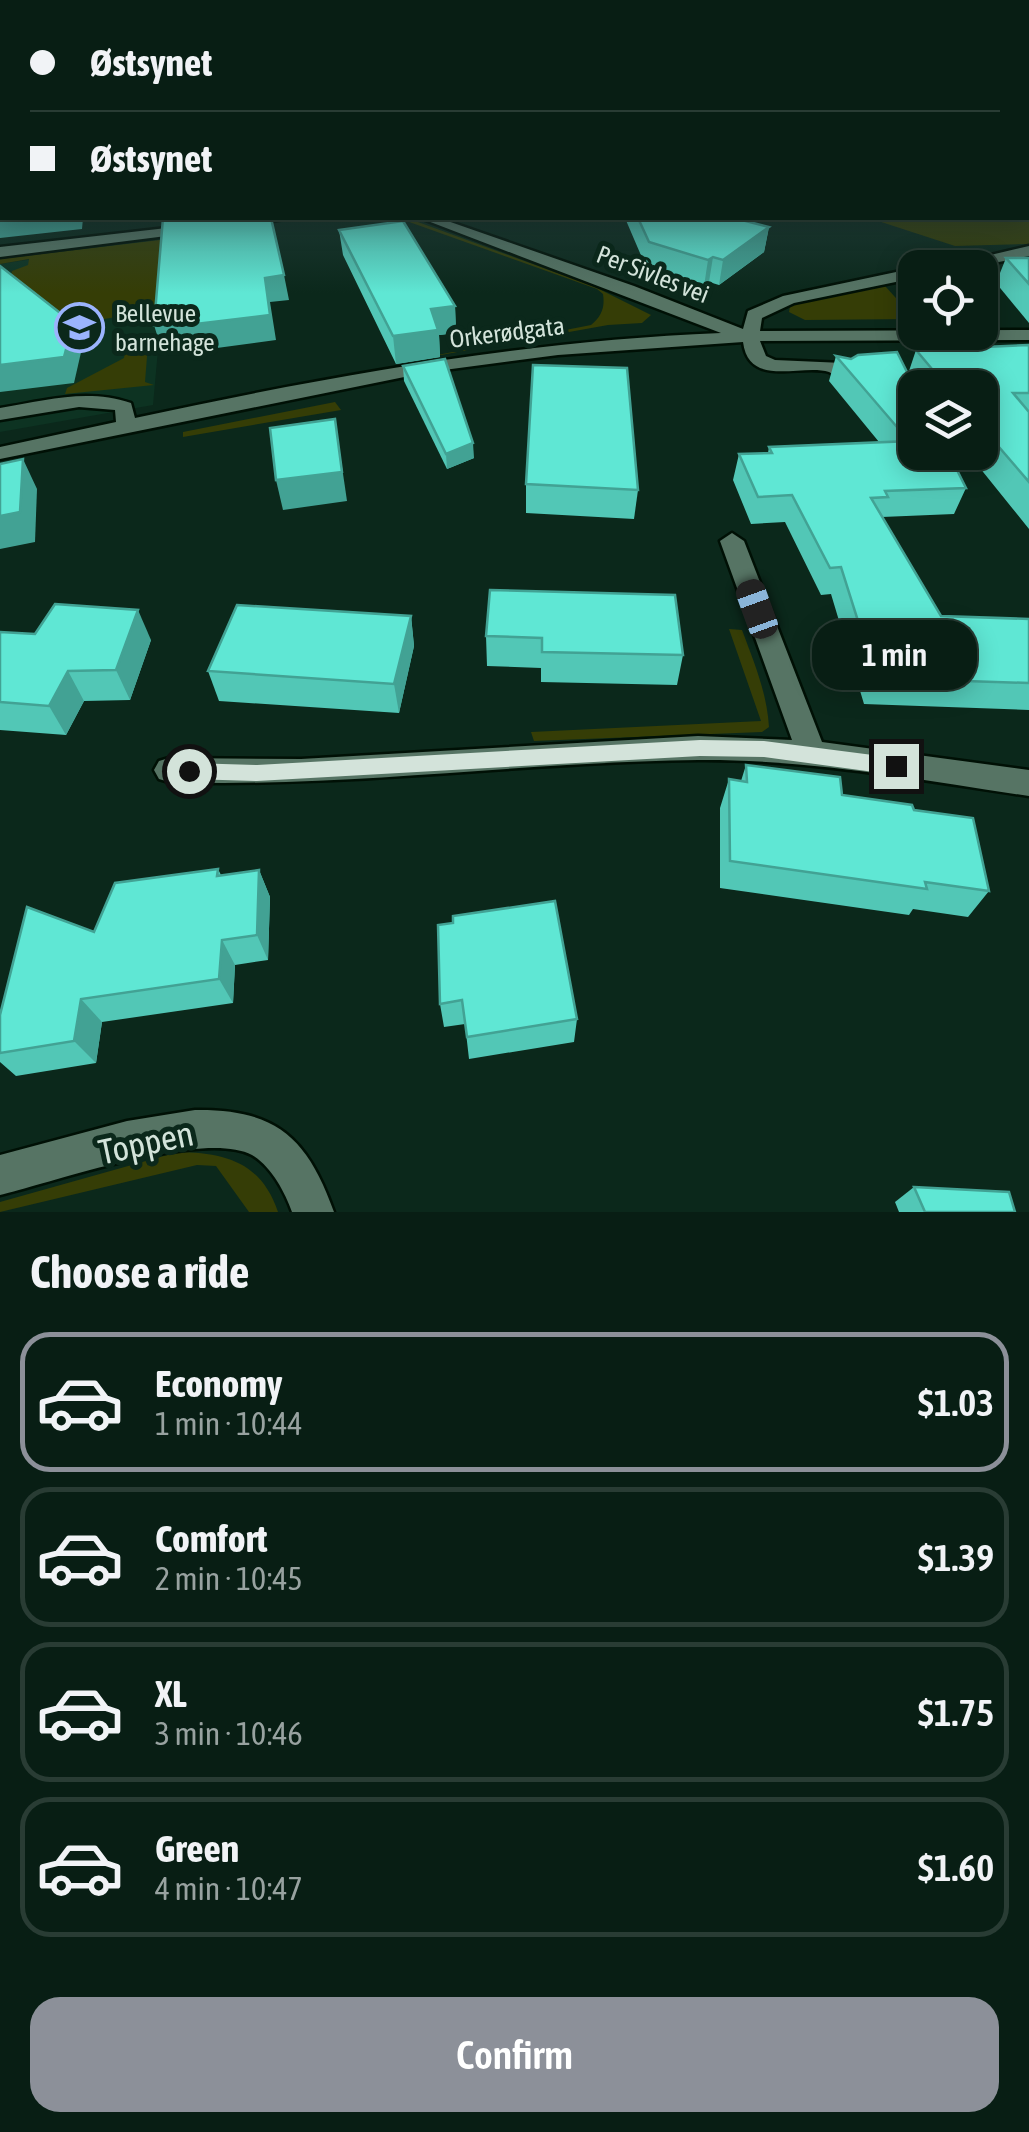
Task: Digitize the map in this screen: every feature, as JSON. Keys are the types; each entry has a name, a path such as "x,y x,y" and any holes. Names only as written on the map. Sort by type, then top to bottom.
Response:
{"street":[{"path":"0,252 265,220"},
{"name":"Per Sivles vei","path":"433,220 628,289 748,338"},
{"path":"998,257 1029,251"},
{"path":"842,375 837,367 775,365 757,360 749,351 748,338 754,314 771,304 898,277"},
{"name":"Orkerødgata","path":"0,453 488,358 595,346 748,338 1029,334"},
{"path":"0,414 113,402 124,407 126,427"},
{"path":"732,541 812,754"},
{"path":"168,770 257,773 700,748 812,754 1029,782"},
{"name":"Toppen","path":"0,1175 186,1130 224,1130 255,1135 276,1149 308,1196 313,1212"}],"shaded area":[{"path":"404,220 593,286 651,315 642,323 608,325 402,362 591,325 603,307 603,294"},
{"path":"875,220 1029,220 1029,244 955,246"},
{"name":"Bellevue barnehage","path":"168,239 153,405 0,432 0,264"},
{"path":"168,239 160,310 79,323 79,311 26,316 9,287 12,271 28,265 29,259 0,264 0,259"},
{"path":"885,286 898,300 898,319 805,320 789,312 790,306"},
{"path":"148,344 145,382 154,385 65,394 67,388 124,358 125,347"},
{"path":"335,402 341,410 183,437 183,432"},
{"path":"729,629 742,630 759,678 769,727 762,732 534,741 531,732 761,721"},
{"path":"178,1152 226,1158 252,1171 271,1195 278,1212 249,1212 216,1166 197,1165 0,1212 0,1202"}],"building":[{"path":"163,220 271,220 284,275 265,278 270,315 179,326 180,322 154,325"},
{"path":"639,220 742,220 769,227 723,260 708,260 649,242"},
{"path":"403,221 455,306 431,309 438,330 393,336 339,230"},
{"path":"1006,258 1029,258 1029,284"},
{"path":"0,266 73,323 64,357 0,365"},
{"path":"1029,345 1029,393 1013,393 1029,412 1029,482 998,446 998,370 933,370 916,350 998,350 998,346"},
{"path":"897,352 906,370 898,370 898,428 836,356 851,359"},
{"path":"445,359 473,443 446,454 403,366"},
{"path":"533,365 627,368 638,490 526,484"},
{"path":"335,419 342,472 276,480 270,428"},
{"path":"898,441 898,470 957,470 966,488 885,491 888,497 871,498 941,616 1029,619 1029,683 876,678 841,567 830,568 792,495 758,497 739,454 772,453 769,447"},
{"path":"23,459 20,512 0,516 0,464"},
{"path":"490,590 675,595 683,655 542,652 542,638 486,636"},
{"path":"55,604 138,610 116,670 68,671 49,706 0,702 0,632 35,634"},
{"path":"237,605 411,616 394,684 208,671"},
{"path":"746,765 840,777 842,795 973,818 989,891 925,882 927,889 730,861 729,779 747,782"},
{"path":"218,869 217,876 259,870 257,935 222,940 219,979 81,999 74,1041 0,1053 0,1015 27,907 94,932 115,883"},
{"path":"555,901 577,1019 467,1037 462,1000 440,1004 438,925 453,923 453,916"},
{"path":"914,1187 1009,1192 1015,1212 925,1212"}],"place":[{"name":"Bellevue barnehage","path":"80,327"}],"route":[{"path":"189,771 257,773 700,748 764,749 896,766"}]}
